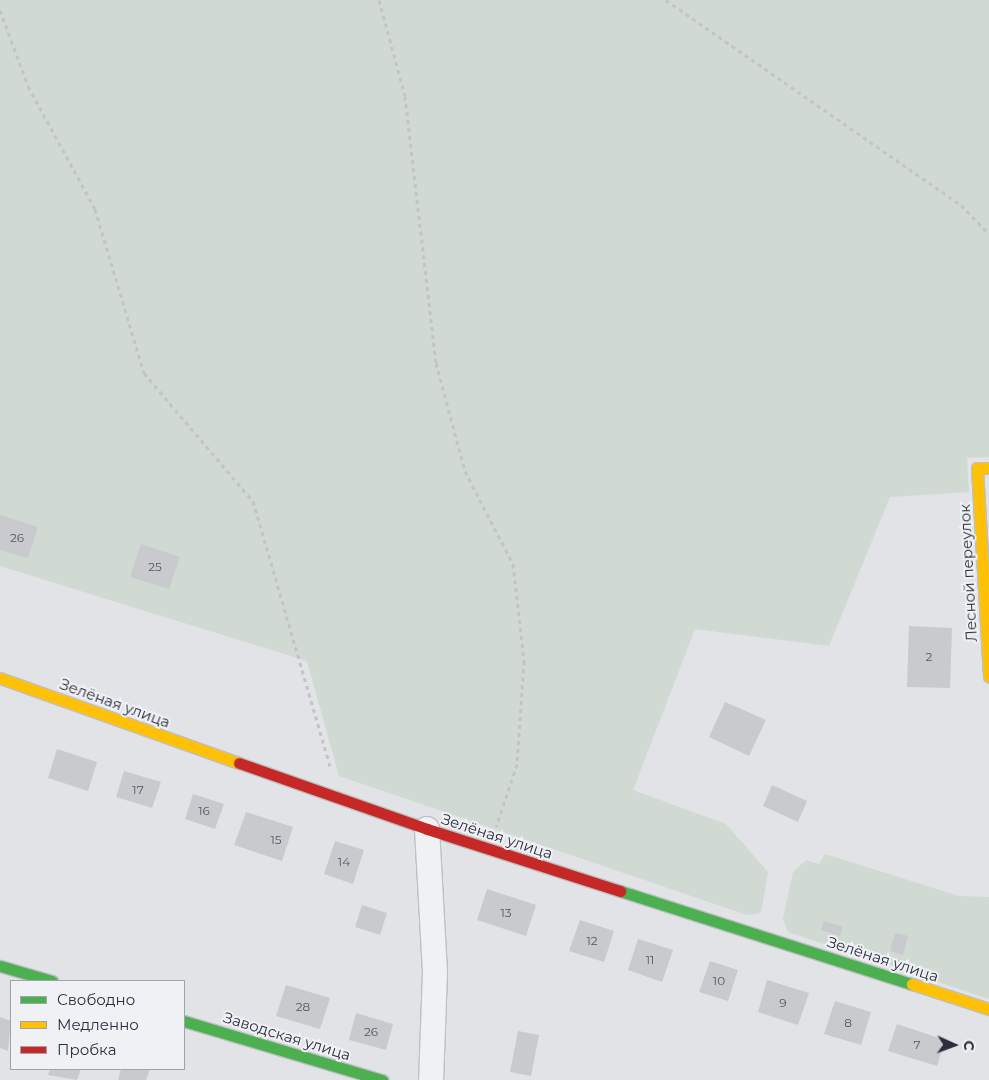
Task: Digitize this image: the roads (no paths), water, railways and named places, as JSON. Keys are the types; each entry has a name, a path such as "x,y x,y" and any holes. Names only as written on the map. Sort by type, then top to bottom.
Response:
{"street":[{"name":"Лесной переулок","path":"983,468 989,677"},
{"name":"Зелёная улица","path":"0,678 340,800 989,1009"},
{"path":"427,829 435,973 431,1080"},
{"path":"0,966 49,980"},
{"name":"Заводская улица","path":"185,1021 382,1080"}]}
